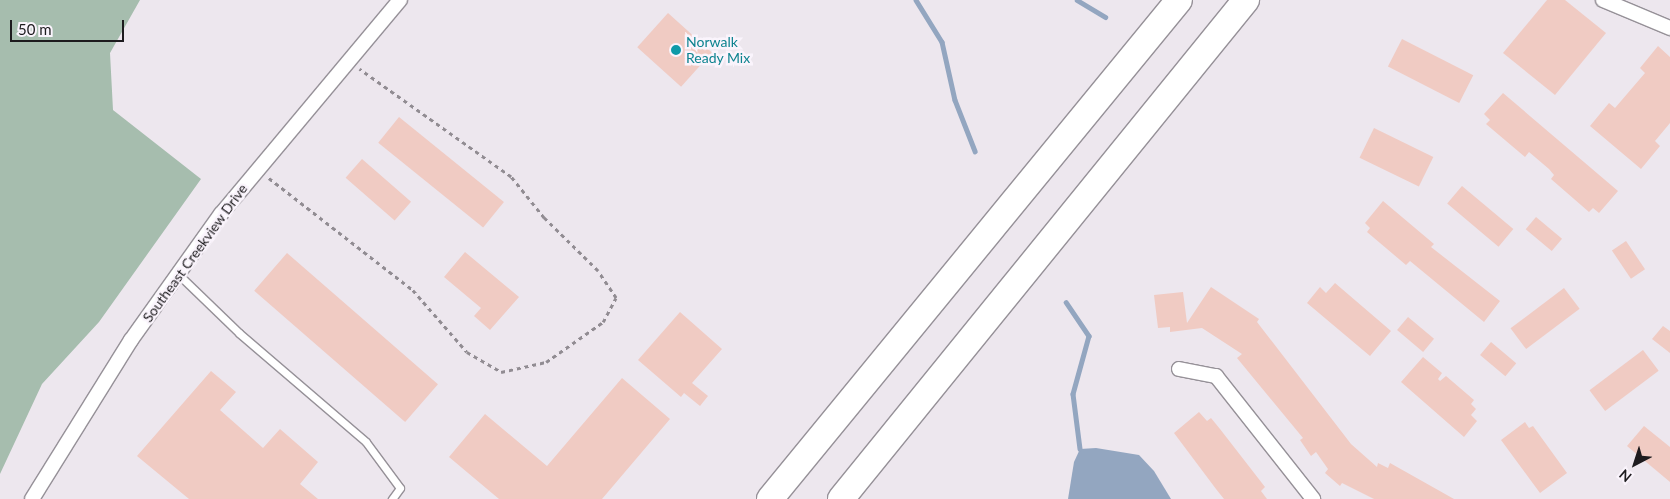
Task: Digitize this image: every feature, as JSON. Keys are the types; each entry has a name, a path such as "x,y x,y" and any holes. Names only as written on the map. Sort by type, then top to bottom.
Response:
{"highway":[{"path":"770,499 1180,0"},
{"path":"840,499 1246,0"}],"street":[{"name":"Southeast Creekview Drive","path":"32,499 131,340 221,214 400,0"},
{"path":"1603,0 1670,28"},
{"path":"1178,369 1216,376 1313,499"}],"lane":[{"path":"179,275 239,333 366,442 400,488 392,499"}],"path":[{"path":"258,169 413,290 467,352 501,372 546,362 603,322 616,298 598,271 544,218 511,177 349,61"}],"green space":[{"path":"0,0 140,0 110,53 113,110 201,179 99,322 42,384 0,474"}],"water":[{"path":"1096,448 1139,455 1154,471 1171,499 1068,499 1074,462 1080,449"}],"building":[{"path":"1547,0 1565,0 1606,33 1555,95 1503,53"},
{"name":"Norwalk Ready Mix","path":"668,13 712,52 681,87 637,47"},
{"path":"1402,39 1473,75 1459,103 1388,67"},
{"path":"1658,46 1670,57 1670,123 1655,141 1660,146 1641,169 1590,126 1609,103 1615,108 1645,73 1640,68"},
{"path":"1503,93 1618,191 1599,213 1593,208 1589,212 1551,179 1554,175 1549,169 1529,152 1525,157 1486,124 1490,120 1484,114"},
{"path":"399,117 504,202 483,228 378,143"},
{"path":"1374,128 1433,157 1419,187 1360,158"},
{"path":"362,159 411,202 395,221 346,178"},
{"path":"1462,186 1513,229 1499,247 1447,204"},
{"path":"1383,201 1434,244 1431,247 1500,301 1484,322 1410,261 1406,265 1367,232 1370,228 1365,223"},
{"path":"1536,217 1562,239 1552,251 1526,229"},
{"path":"1626,241 1645,269 1631,279 1612,251"},
{"path":"465,252 519,297 490,330 474,316 481,308 444,277"},
{"path":"287,253 438,384 405,422 254,291"},
{"path":"1335,283 1391,331 1370,356 1307,303 1320,287 1326,293"},
{"path":"1211,287 1259,319 1257,322 1351,444 1377,467 1378,463 1388,468 1390,463 1454,499 1374,499 1342,483 1340,486 1325,473 1328,469 1316,452 1311,456 1300,440 1303,438 1237,358 1242,354 1202,328 1170,332 1170,327 1158,328 1154,295 1183,292 1187,323"},
{"path":"1564,288 1580,309 1526,349 1510,328"},
{"path":"680,312 722,349 692,383 708,396 700,406 684,393 681,397 638,360"},
{"path":"1408,317 1434,339 1423,352 1397,330"},
{"path":"1663,326 1670,331 1670,353 1652,339"},
{"path":"1491,342 1516,363 1505,376 1480,355"},
{"path":"1643,350 1659,371 1605,411 1589,390"},
{"path":"1423,357 1442,373 1438,379 1440,381 1446,376 1474,400 1471,404 1476,409 1471,415 1477,421 1464,437 1401,382"},
{"path":"211,371 236,392 220,410 263,448 280,429 318,462 300,484 318,499 189,499 137,456"},
{"path":"622,378 670,419 602,499 499,499 449,457 485,414 547,466"},
{"path":"1199,412 1207,421 1211,418 1220,429 1265,487 1261,491 1267,499 1224,499 1216,489 1174,433"},
{"path":"1525,422 1529,428 1533,426 1567,473 1540,493 1501,440"},
{"path":"1644,426 1670,447 1670,482 1627,446"}],"waterway":[{"path":"916,0 942,42 955,100 975,151"},
{"path":"1077,0 1105,17"},
{"path":"1066,302 1089,336 1073,394 1080,449"}],"place":[{"name":"Norwalk Ready Mix","path":"676,50"}]}
